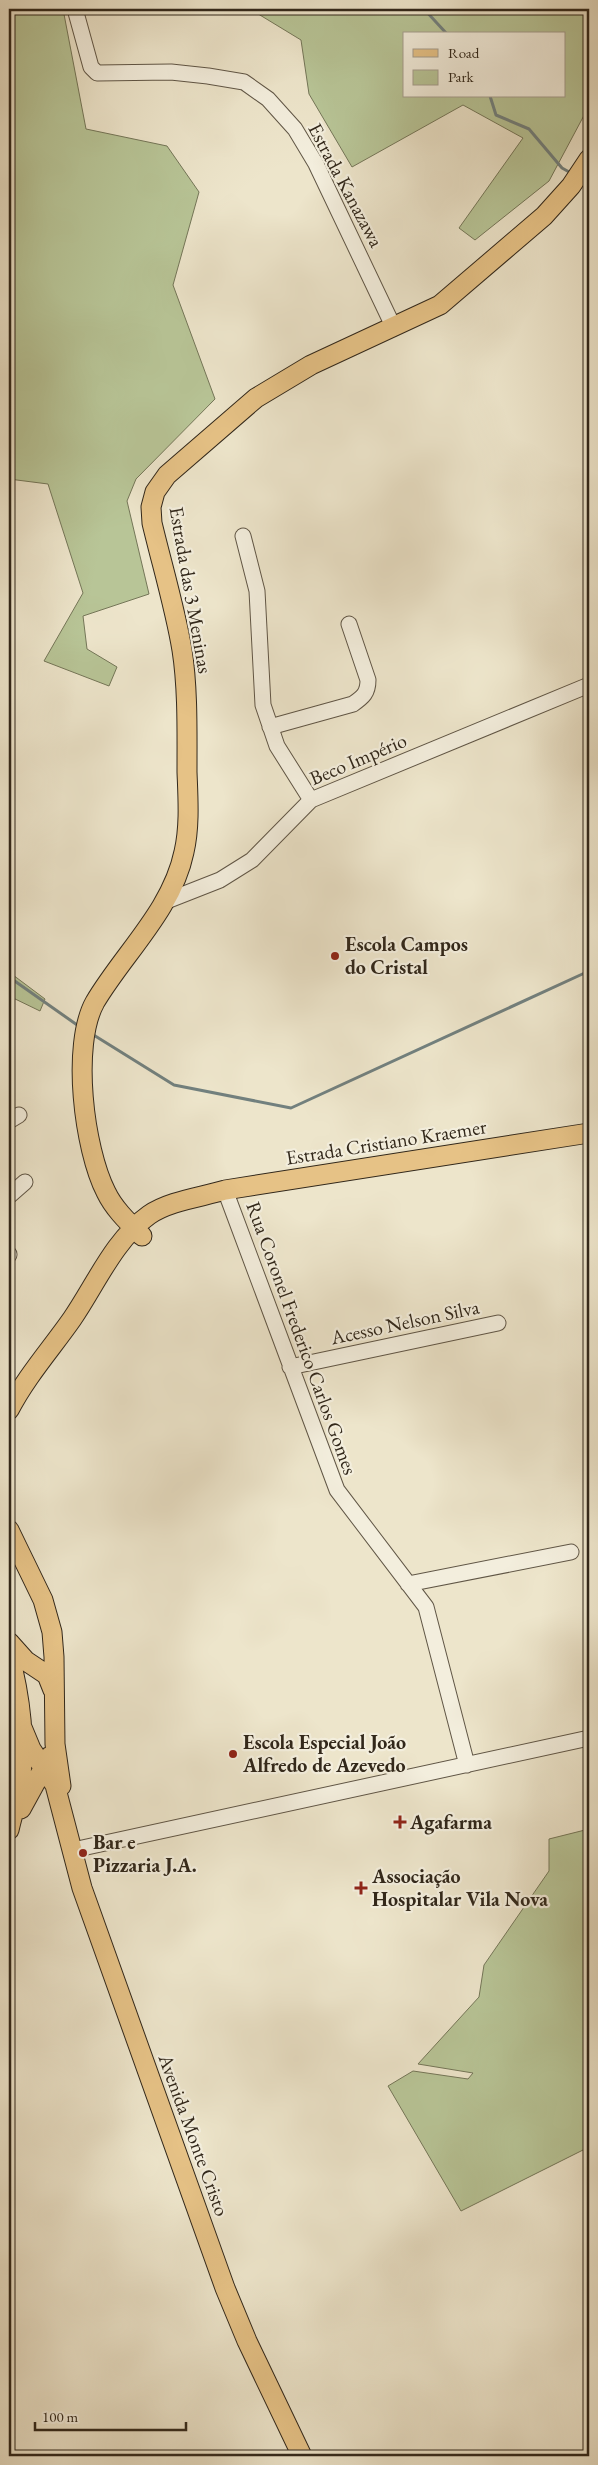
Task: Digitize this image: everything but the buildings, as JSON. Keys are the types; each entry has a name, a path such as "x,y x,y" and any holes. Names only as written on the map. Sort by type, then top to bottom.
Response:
{"main road":[{"name":"Estrada das 3 Meninas","path":"138,1232 110,1199 91,1152 84,1094 82,1046 86,1024 95,1003 164,902 184,852 188,820 187,735 182,651 152,524 151,507 155,492 167,475 256,398 311,364 394,328 440,305 544,216 571,186 588,162"},
{"name":"Estrada Cristiano Kraemer","path":"9,1410 18,1394 150,1214 167,1206 191,1201 225,1190 589,1133"},
{"path":"118,1248 110,1199 142,1209 167,1206"},
{"name":"Estrada Cristiano Kraemer","path":"72,1319 118,1248 138,1232 191,1201"},
{"path":"9,1530 43,1600 54,1648 53,1691"},
{"path":"9,1642 34,1667 47,1675 53,1691"},
{"path":"18,1693 22,1680 34,1667 48,1658 54,1648"},
{"path":"9,1654 18,1693 21,1725 21,1773 9,1831"},
{"name":"Avenida Monte Cristo","path":"53,1691 55,1744 66,1820 82,1888 225,2288 250,2349 302,2456"},
{"name":"Avenida Monte Cristo","path":"21,1725 31,1749 55,1785 66,1820"},
{"path":"9,1831 55,1744"}],"street":[{"name":"Estrada Kanazawa","path":"75,9 92,67 98,72 171,72 208,76 244,82 268,99 295,129 316,164 394,328"},
{"path":"243,536 257,591 263,705 277,746 311,800"},
{"path":"270,727 353,704 364,696 368,689 368,680 349,624"},
{"name":"Beco Império","path":"164,902 220,880 252,860 311,800 589,685"},
{"path":"9,1196 24,1182"},
{"name":"Rua Coronel Frederico Carlos Gomes","path":"225,1190 337,1490 426,1607 467,1765"},
{"name":"Acesso Nelson Silva","path":"290,1367 498,1323"},
{"path":"408,1584 571,1552"},
{"path":"72,1850 589,1738"}],"green space":[{"path":"9,9 63,9 86,129 167,146 199,192 173,285 215,399 136,479 127,501 149,594 83,616 87,649 117,667 109,686 44,661 83,593 48,484 9,479"},
{"path":"250,9 589,9 589,106 549,181 475,240 459,228 523,138 463,105 352,167 309,94 301,40"},
{"path":"9,972 45,999 40,1011 9,996"},
{"path":"589,1829 589,2147 461,2211 388,2086 413,2071 468,2079 473,2073 418,2064 479,1997 484,1965 549,1871 549,1839"}],"waterway":[{"path":"424,9 445,32"},
{"path":"491,98 496,115 529,129 562,168 571,173"},
{"path":"92,1034 174,1085 291,1108 589,971"},
{"path":"9,977 80,1027"}],"place":[{"name":"Escola Campos do Cristal","path":"335,956"},
{"name":"Escola Especial João Alfredo de Azevedo","path":"233,1754"},
{"name":"Agafarma","path":"400,1822"},
{"name":"Bar e Pizzaria J.A.","path":"83,1853"},
{"name":"Associação Hospitalar Vila Nova","path":"361,1888"}]}
